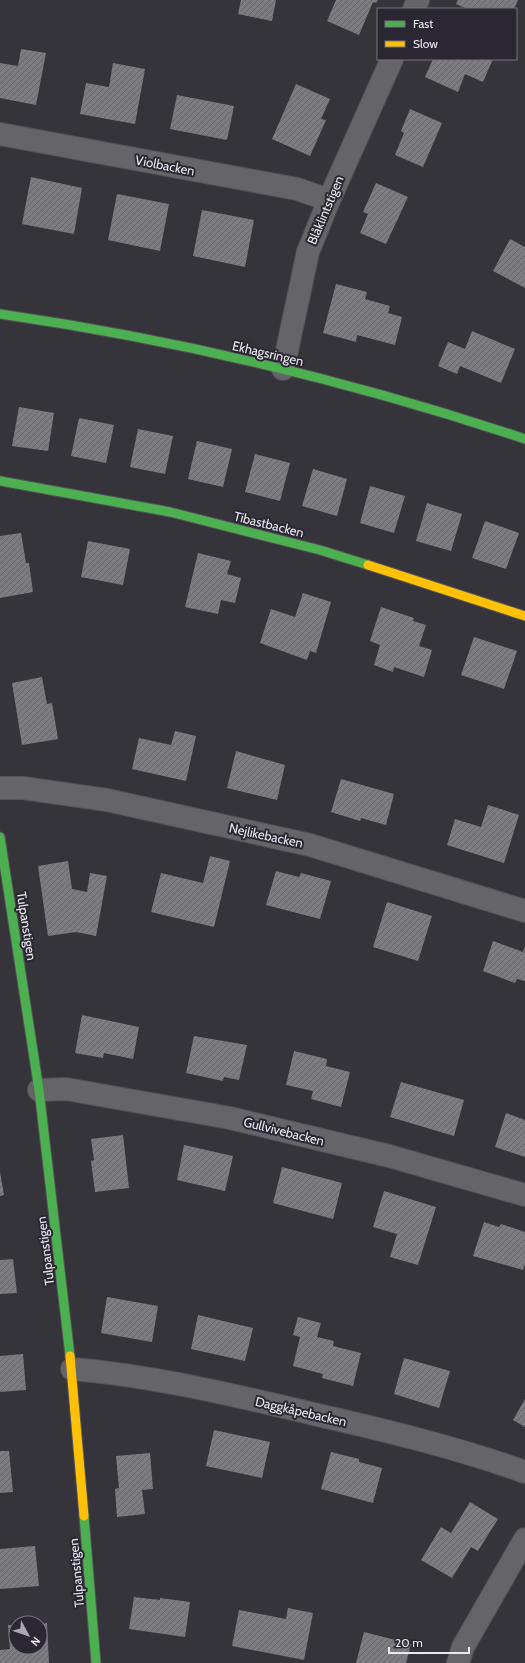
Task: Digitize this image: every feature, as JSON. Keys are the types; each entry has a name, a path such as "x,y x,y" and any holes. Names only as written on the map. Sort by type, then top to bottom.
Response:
{"street":[{"name":"Blåklintstigen","path":"283,369 308,252 329,200 392,60"},
{"name":"Violbacken","path":"0,134 297,189 329,200"},
{"name":"Ekhagsringen","path":"0,314 127,334 283,369 460,417 524,437"},
{"name":"Tibastbacken","path":"0,481 170,512 320,550 467,596 525,616"},
{"name":"Nejlikebacken","path":"0,788 23,788 107,800 310,845 525,911"},
{"name":"Tulpanstigen","path":"0,838 39,1090 72,1369 96,1663"},
{"name":"Gullvivebacken","path":"39,1090 66,1089 230,1118 389,1156 525,1195"},
{"name":"Daggkåpebacken","path":"72,1369 112,1373 264,1402 399,1434 525,1472"},
{"path":"458,1663 463,1647 525,1539"}],"building":[{"path":"241,0 276,0 272,21 238,14"},
{"path":"336,0 378,0 376,3 373,2 359,35 327,21"},
{"path":"458,0 518,0 514,8 466,8 456,4"},
{"path":"21,49 46,53 36,105 0,98 0,63 18,66"},
{"path":"433,60 493,60 483,82 465,74 458,92 425,77"},
{"path":"113,63 145,69 135,124 80,114 86,83 109,87"},
{"path":"296,84 330,99 321,119 326,120 310,156 272,139"},
{"path":"177,95 234,106 227,140 170,129"},
{"path":"410,109 442,123 423,167 395,155 404,133 401,131"},
{"path":"31,177 82,188 74,234 22,224"},
{"path":"376,183 408,197 386,244 360,233 368,214 363,212"},
{"path":"117,194 169,204 160,251 108,240"},
{"path":"202,210 254,220 245,267 193,256"},
{"path":"510,239 525,247 525,288 493,271"},
{"path":"336,284 367,292 365,299 390,306 388,313 402,317 395,345 357,335 356,342 323,333"},
{"path":"472,331 515,349 501,383 460,366 457,374 438,366 448,342 465,349"},
{"path":"19,407 54,413 48,451 12,446"},
{"path":"79,418 114,425 106,463 71,456"},
{"path":"138,429 173,436 165,474 130,467"},
{"path":"197,441 232,449 223,487 188,479"},
{"path":"255,454 290,463 280,501 245,492"},
{"path":"313,469 347,479 337,516 302,506"},
{"path":"370,486 405,496 394,533 360,523"},
{"path":"427,503 462,514 451,551 416,541"},
{"path":"485,521 519,533 506,569 472,558"},
{"path":"21,533 26,563 29,563 33,592 0,598 0,536"},
{"path":"88,541 130,549 123,585 81,577"},
{"path":"198,553 231,561 227,574 241,578 235,603 221,600 218,614 185,607"},
{"path":"303,593 331,602 316,653 310,651 307,660 260,643 271,609 295,617"},
{"path":"381,607 414,618 413,621 426,625 419,646 432,650 424,677 394,667 393,672 374,665 380,645 370,641"},
{"path":"474,637 517,651 504,689 461,675"},
{"path":"42,677 47,704 52,703 58,739 22,745 12,683"},
{"path":"175,731 196,736 186,781 132,769 139,738 171,745"},
{"path":"236,751 285,765 277,800 227,788"},
{"path":"341,779 394,794 386,825 361,818 360,821 331,812"},
{"path":"488,805 519,815 504,863 447,845 455,819 481,827"},
{"path":"210,856 230,861 214,927 151,912 161,873 203,883"},
{"path":"68,861 72,889 87,892 90,873 107,876 96,936 76,932 48,936 38,866"},
{"path":"276,871 299,877 301,873 331,881 320,919 266,905"},
{"path":"387,902 432,916 418,961 373,947"},
{"path":"493,941 523,952 525,946 525,981 517,979 515,983 483,971"},
{"path":"82,1015 139,1027 133,1059 104,1053 103,1058 75,1053"},
{"path":"194,1036 247,1045 239,1080 224,1077 223,1081 186,1073"},
{"path":"294,1051 327,1059 326,1066 350,1072 341,1107 311,1099 313,1091 286,1085"},
{"path":"401,1082 464,1100 454,1136 390,1117"},
{"path":"506,1113 525,1120 525,1157 495,1147"},
{"path":"123,1135 129,1188 95,1192 91,1161 94,1160 91,1139"},
{"path":"184,1145 233,1156 225,1191 177,1180"},
{"path":"282,1167 342,1183 333,1219 273,1203"},
{"path":"0,1172 4,1195 0,1196"},
{"path":"384,1191 436,1207 418,1265 390,1257 397,1234 373,1227"},
{"path":"484,1222 499,1227 501,1224 525,1232 525,1264 523,1270 473,1256"},
{"path":"13,1259 17,1293 0,1294 0,1260"},
{"path":"107,1297 158,1306 152,1342 101,1333"},
{"path":"198,1315 253,1328 245,1361 191,1349"},
{"path":"298,1317 321,1323 317,1337 334,1341 333,1346 361,1353 353,1386 322,1378 323,1374 293,1366 300,1337 293,1335"},
{"path":"23,1354 26,1390 0,1392 0,1356"},
{"path":"404,1358 450,1371 439,1408 394,1394"},
{"path":"525,1399 525,1427 513,1420"},
{"path":"214,1430 270,1442 262,1478 206,1466"},
{"path":"0,1451 9,1451 13,1492 0,1493"},
{"path":"331,1452 359,1459 359,1462 382,1468 373,1503 321,1489"},
{"path":"150,1453 153,1489 142,1490 145,1514 117,1517 115,1489 119,1488 116,1456"},
{"path":"470,1502 498,1519 478,1551 471,1547 452,1578 421,1560 441,1527 451,1533"},
{"path":"35,1546 39,1586 0,1589 0,1549"},
{"path":"134,1597 160,1600 160,1598 190,1602 185,1637 129,1629"},
{"path":"288,1608 313,1613 304,1660 232,1646 239,1610 286,1619"},
{"path":"364,1632 411,1644 406,1663 356,1663"},
{"path":"48,1643 49,1663 0,1663 0,1650 8,1649 8,1655 48,1655"}],"traffic: fast":[{"path":"0,314 133,336 266,365 396,399 525,439"},
{"path":"0,481 170,512 320,550 368,565"},
{"path":"0,837 39,1090 70,1356"},
{"path":"84,1516 96,1663"}],"traffic: slow":[{"path":"368,565 525,616"},
{"path":"70,1356 84,1516"}]}
